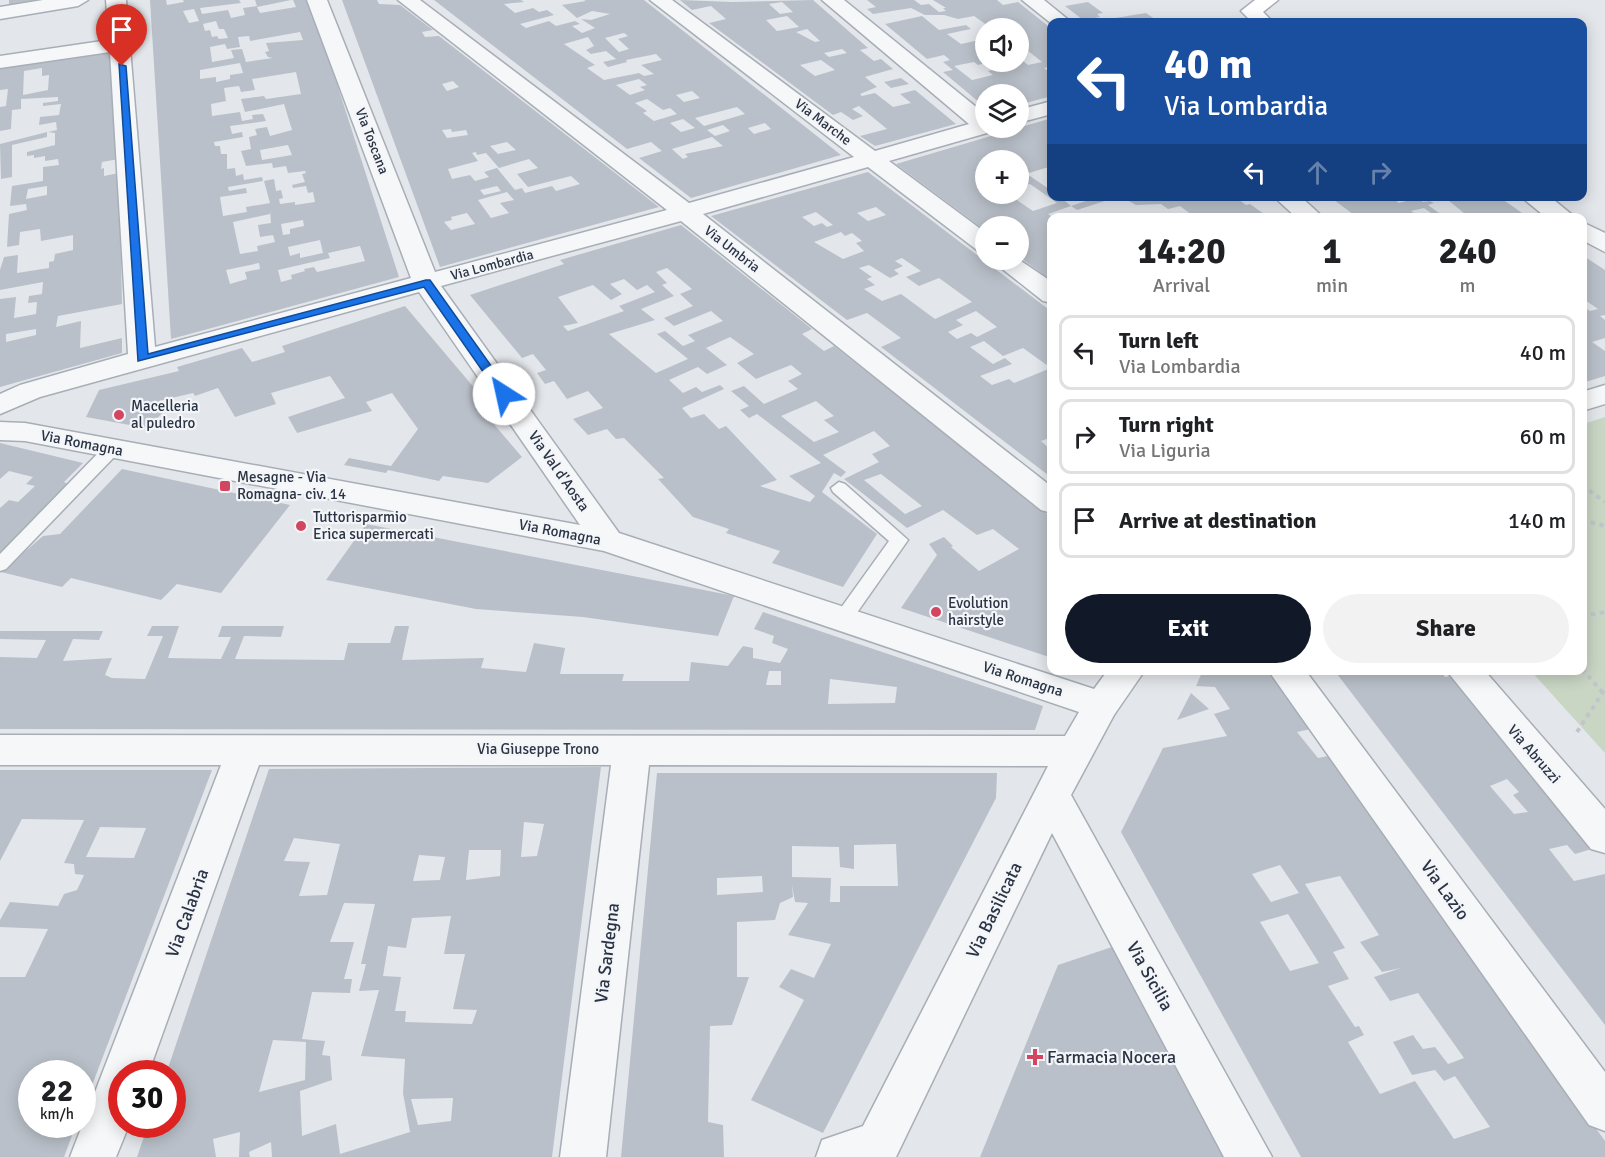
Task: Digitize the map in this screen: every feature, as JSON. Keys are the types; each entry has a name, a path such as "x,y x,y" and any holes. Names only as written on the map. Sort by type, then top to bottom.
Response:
{"street":[{"path":"0,13 78,0"},
{"path":"116,0 121,44 142,359"},
{"name":"Via Toscana","path":"317,0 426,283"},
{"name":"Via Umbria","path":"408,0 685,212 1047,499"},
{"name":"Via Marche","path":"660,0 975,237"},
{"path":"832,0 975,118"},
{"path":"1032,0 1056,18"},
{"path":"1259,18 1251,11 1268,0"},
{"path":"0,62 121,44"},
{"path":"1029,114 1047,108"},
{"name":"Via Lombardia","path":"0,405 30,391 142,359 685,212 975,129"},
{"path":"1292,201 1306,213"},
{"path":"1539,201 1557,213"},
{"path":"1587,232 1605,244"},
{"path":"1017,270 1047,292"},
{"name":"Via Val d'Aosta","path":"426,283 608,542"},
{"path":"1587,400 1605,394"},
{"name":"Via Romagna","path":"0,430 25,432 608,542 1101,705"},
{"name":"Via Basilicata","path":"863,1153 1051,795 1101,705 1124,675"},
{"name":"Via Lazio","path":"1289,675 1605,1109"},
{"name":"Via Abruzzi","path":"1467,675 1605,837"},
{"name":"Via Sardegna","path":"583,1157 632,749"},
{"name":"Via Giuseppe Trono","path":"0,750 1076,751"},
{"name":"Via Calabria","path":"131,1060 245,750"},
{"name":"Via Sicilia","path":"1051,795 1249,1157"},
{"path":"93,1157 108,1119"}],"lane":[{"path":"0,565 112,449"},
{"path":"840,488 899,540 842,619"}],"path":[{"path":"1587,489 1605,502"},
{"path":"1587,521 1605,526"},
{"path":"1587,615 1605,612"},
{"path":"1577,732 1604,692 1587,674"}],"green space":[{"path":"1605,417 1605,753 1535,675 1587,675 1587,423"}],"building":[{"path":"9,0 40,0 41,1 9,6"},
{"path":"150,0 166,0 167,5 184,2 183,0 239,0 241,3 200,8 202,14 228,10 231,18 245,15 243,8 257,6 255,0 291,0 257,7 260,13 296,7 293,0 310,0 399,277 171,339","holes":["194,9 199,21 189,23 183,11","216,21 219,29 224,29 228,38 212,37 210,30 205,31 203,24","300,32 303,40 266,43 269,51 265,52 268,57 273,58 246,62 242,49 231,50 234,58 212,62 210,47 225,44 227,49 240,47 238,37 249,36 250,41","240,63 243,73 230,75 230,79 216,82 216,77 200,79 200,70","296,72 301,94 266,99 264,96 241,99 245,112 284,104 292,130 270,136 267,127 255,129 257,135 249,137 251,149 241,151 246,166 272,163 273,168 286,166 288,173 305,171 306,173 302,174 305,182 292,185 293,188 306,186 308,193 313,192 315,202 295,205 295,202 280,204 279,199 283,198 281,190 276,191 274,179 264,181 270,203 246,207 247,212 223,216 220,197 247,193 246,188 229,191 228,187 263,181 262,177 244,180 243,174 236,176 235,168 227,169 227,154 221,154 220,146 215,146 214,142 243,137 242,132 232,134 230,126 266,121 263,114 252,115 253,119 242,121 240,112 212,116 211,104 226,101 224,88 239,86 241,92 255,90 252,79","288,145 292,155 262,160 260,150","270,210 271,223 258,225 260,237 273,235 275,242 257,246 258,251 240,254 233,222 270,214","303,220 304,226 290,229 290,234 283,235 281,224","320,240 323,253 300,258 300,253 290,256 288,247","360,246 365,261 317,272 314,267 304,269 305,271 291,275 292,279 281,282 278,270 330,258 328,253","259,263 260,269 245,272 247,279 230,284 226,270"]},
{"path":"342,0 377,0 379,4 400,5 433,30 422,32 425,37 439,36 659,207 440,267","holes":["453,81 459,87 447,91 442,84","451,129 452,132 466,130 468,135 447,138 442,130","507,142 516,150 498,154 490,146","476,152 477,155 486,153 499,168 529,159 538,168 517,174 528,187 571,176 580,184 556,191 552,186 525,193 522,188 515,190 497,168 484,172 489,177 475,181 470,175 452,179 448,169 478,161 472,153","497,186 501,191 484,195 480,190","507,192 514,200 500,203 509,213 491,218 478,200","467,213 475,224 451,230 444,222 452,220 451,217"]},
{"path":"434,0 521,0 524,2 504,4 515,13 533,8 539,12 547,10 554,15 520,24 526,28 549,21 556,26 575,21 580,24 572,26 582,33 595,28 581,19 591,20 610,14 592,11 577,18 562,5 586,1 584,0 644,0 841,155 691,198 639,158 662,151 651,142 627,149","holes":["624,33 628,36 618,39 629,49 619,52 605,38","588,37 594,46 586,50 591,54 606,51 616,59 603,62 608,67 627,62 626,60 656,54 662,60 641,65 654,74 644,76 639,73 604,80 587,68 595,65 564,44","639,79 647,85 640,87 645,90 630,95 616,85","692,91 700,98 684,102 676,95","647,99 663,110 670,108 677,114 654,121 643,113 647,111 635,103","737,107 745,114 704,126 695,118","683,119 695,128 681,132 670,123","765,123 771,129 754,134 748,128","723,125 730,131 715,136 707,130","712,137 723,146 685,154 688,157 683,159 672,149"]},
{"path":"680,0 732,2 813,0 868,48 860,50 874,61 881,59 893,69 865,77 877,87 860,94 862,96 875,93 893,107 911,103 900,94 915,90 956,124 875,146 860,136 887,129 859,106 852,109 863,116 853,120 841,112 833,115 709,23 726,19 711,6 692,10","holes":["782,2 793,12 780,14 769,4","787,16 799,27 777,31 766,20","807,29 820,41 815,42 796,32","842,49 847,53 829,57 824,53","821,60 835,70 815,76 800,65"]},
{"path":"867,0 914,0 921,5 929,4 939,12 946,11 943,8 946,8 933,0 997,0 1003,5 1018,2 1047,25 1047,67 1044,68 1047,70 1047,97 1029,102 1029,84 975,84 975,99 943,72 953,70 943,62 950,60 944,55 927,59 885,24 922,16 939,30 966,25 971,29 947,34 961,44 975,41 975,63 954,66 972,80 993,75 989,72 1029,72 1029,65 1042,62 1029,52 1029,18 977,18 974,16 958,19 944,15 925,15 911,8 873,14 867,9 876,7"},
{"path":"1088,2 1103,13 1097,14 1100,17 1080,18 1065,6"},
{"path":"1146,13 1153,18 1115,18"},
{"path":"116,51 119,159 102,162 101,169 104,168 104,176 119,173 122,304 58,316 56,327 81,321 80,348 122,338 122,353 0,387 0,299 16,297 14,318 36,314 37,302 28,303 29,296 42,294 43,282 0,290 0,270 4,257 18,255 17,273 49,268 49,262 54,261 55,254 73,250 73,235 41,241 40,229 20,232 19,245 7,247 9,214 27,210 26,204 10,206 12,186 43,181 43,167 59,165 58,159 45,161 45,156 34,158 34,155 27,156 27,152 55,145 55,133 48,132 57,130 56,122 39,125 40,117 59,115 61,104 43,106 43,103 58,101 58,97 21,99 21,109 12,110 11,129 0,131 0,107 6,106 8,89 0,90 0,68","holes":["42,68 42,76 49,75 48,90 23,95 24,71","47,186 47,195 26,199 28,189","36,329 36,335 6,342 6,334"]},
{"path":"901,78 909,84 891,88 884,82"},
{"path":"1047,119 1047,168 1029,173 1029,150 975,150 975,204 1023,204 1033,211 1057,203 1054,201 1065,201 1071,206 1047,213 1047,277 1029,264 1029,216 975,216 975,223 896,164 984,138 1029,138 1029,125"},
{"path":"47,132 47,137 12,145 12,177 1,179 0,144"},
{"path":"868,172 975,253 975,270 997,270 1047,308 1047,365 1023,348 1003,356 984,341 970,347 993,364 1005,358 1012,364 980,376 992,385 1009,379 1014,383 1047,370 1047,439 1041,441 1047,446 1047,474 881,347 901,338 867,313 847,320 711,216","holes":["876,207 886,215 868,221 857,213","816,212 833,225 827,227 822,223 814,226 802,217","841,232 845,236 852,233 862,241 856,243 864,251 843,259 814,242","902,258 921,271 906,277 919,286 939,278 972,302 935,319 901,294 882,301 864,289 875,285 867,279 872,277 859,268 869,265 890,278 899,274 894,270 903,266 895,261","976,311 997,327 977,337 971,333 957,339 948,332 963,325 956,320"]},
{"path":"1029,176 1047,188 1047,196 1029,184"},
{"path":"1086,201 1105,201 1077,210 1071,206"},
{"path":"1129,201 1241,201 1246,205 1250,204 1263,213 1189,213 1180,206 1168,209 1161,204 1136,205"},
{"path":"1336,201 1396,201 1399,203 1430,201 1434,203 1428,205 1439,213 1431,213 1424,208 1411,211 1414,213 1351,213"},
{"path":"1449,201 1505,201 1522,213 1464,213"},
{"path":"681,225 812,329 802,334 824,351 834,346 1047,514 1047,656 901,608 937,555 929,544 944,537 953,546 951,547 979,571 1019,549 993,529 977,535 943,510 907,528 844,479 879,462 872,454 890,446 874,431 823,455 846,472 841,477 834,473 822,492 877,534 843,587 772,563 780,551 726,533 729,529 693,517 658,479 664,478 624,438 616,439 607,429 588,435 573,419 603,408 588,391 567,399 554,381 545,384 537,373 546,370 533,354 522,358 470,295 564,264 560,260","holes":["667,268 692,289 680,294 693,306 664,318 674,326 711,311 723,321 688,335 695,341 683,346 665,331 657,334 688,359 656,373 609,334 655,320 641,309 674,296 662,285 667,283 656,272","624,279 637,290 647,285 655,292 619,306 624,311 568,331 563,326 578,323 558,297 593,285 611,300 622,294 610,284","730,337 754,354 737,363 756,379 791,365 802,374 788,381 798,389 764,404 744,386 731,391 749,406 740,410 749,418 757,414 821,463 789,476 815,496 810,502 760,486 777,480 726,426 719,429 704,414 691,418 682,408 724,389 720,385 702,392 696,387 683,393 669,380 698,367 707,374 727,365 706,348","816,401 834,416 824,420 839,432 814,442 781,416","881,474 922,506 905,514 864,480"]},
{"path":"1587,258 1605,270 1605,315 1600,316 1605,320 1605,338 1592,342 1605,351 1605,376 1587,381 1587,309 1590,311 1598,309 1587,301"},
{"path":"405,306 482,397 474,401 522,457 488,483 443,476 439,481 388,470 386,473 344,465 349,458 391,466 418,429 392,393 366,402 372,411 297,433 288,417 345,398 330,376 271,393 276,404 235,417 218,388 195,396 193,393 159,401 166,410 146,428 86,417 99,390 179,371 177,367 242,348 252,362 285,352 282,346"},
{"path":"0,443 83,463 64,482 68,484 0,554 0,508 9,500 18,502 35,486 26,484 33,477 9,471 0,479"},
{"path":"122,469 290,505 221,593 177,584 161,600 71,578 62,587 1,572 43,536 60,534"},
{"path":"366,524 734,596 718,636 583,617 476,609 326,580"},
{"path":"763,612 1043,706 1035,730 0,729 0,657 37,658 46,640 0,639 0,631 103,631 99,640 73,639 63,661 112,658 105,675 112,678 145,679 163,636 147,636 152,626 179,626 168,658 221,659 231,637 218,637 222,626 284,626 281,637 244,636 235,659 344,660 348,643 390,643 395,626 409,626 402,660 484,658 481,668 526,672 534,643 565,648 560,674 624,674 622,681 689,681 691,662 728,666 743,646 753,648 753,658 780,663 788,649 772,643 774,636 754,629","holes":["769,671 781,671 781,685 766,685","830,679 897,687 895,703 828,704"]},
{"path":"1201,675 1271,675 1311,729 1297,732 1318,758 1328,756 1605,1141 1605,1157 1301,1157 1121,832 1163,748 1227,736 1214,714 1230,709 1215,687 1196,686","holes":["1280,865 1299,893 1271,902 1252,874","1340,876 1379,935 1360,942 1382,972 1401,968 1374,977 1390,1001 1418,993 1464,1058 1448,1064 1435,1047 1423,1049 1413,1035 1393,1042 1412,1075 1435,1070 1444,1081 1455,1076 1490,1127 1454,1139 1415,1081 1380,1094 1348,1042 1364,1035 1359,1026 1355,1027 1328,986 1349,979 1333,952 1345,948 1305,884","1288,914 1319,963 1290,971 1260,922"]},
{"path":"1338,675 1451,676 1595,848 1575,854 1567,845 1549,849 1574,881 1605,874 1605,1025","holes":["1507,779 1519,792 1513,795 1528,812 1514,814 1490,786"]},
{"path":"1191,693 1209,709 1177,720"},
{"path":"601,767 552,1157 272,1157 271,1142 249,1152 250,1157 239,1157 240,1132 213,1139 216,1157 137,1157 144,1138 186,1138 186,1060 171,1060 269,769","holes":["524,822 544,824 537,856 521,857","294,838 340,844 327,895 299,896 310,862 284,861","469,850 501,850 500,876 466,880","419,855 445,857 440,880 413,881","344,903 375,904 361,964 366,964 359,991 379,990 361,1056 405,1059 403,1093 410,1132 340,1154 336,1124 302,1136 300,1091 332,1080 330,1056 322,1055 325,1041 302,1039 312,992 350,993 352,979 344,979 354,942 330,942","451,916 444,954 465,954 453,1009 477,1010 472,1024 405,1022 406,1011 395,1011 401,977 383,976 388,946 406,948 412,918","273,1040 306,1042 305,1080 259,1092","453,1098 451,1121 418,1125 411,1099"]},
{"path":"0,770 212,770 96,1075 96,1060 18,1060 18,1138 71,1138 64,1157 0,1157 0,977 25,977 48,929 0,927 0,920 10,902 58,906 64,894 77,890 84,875 75,874 74,864 64,863 84,820 22,819 0,861","holes":["100,827 146,828 134,858 86,857"]},
{"path":"657,773 997,773 996,798 823,1133 751,1100 804,1000 779,987 791,969 814,978 831,944 788,935 808,903 795,902 792,885 793,897 780,903 775,920 737,922 737,977 749,977 732,1025 710,1026 708,1122 723,1125 724,1157 621,1157","holes":["896,844 898,886 840,886 840,902 830,902 831,878 792,877 792,846 839,847 840,867 854,869 854,845","762,876 763,892 717,895 717,878"]},
{"path":"1118,945 1224,1157 980,1157 1058,965"}],"place":[{"name":"Macelleria al puledro","path":"119,415"},
{"name":"Mesagne - Via Romagna- civ. 14","path":"225,486"},
{"name":"Tuttorisparmio Erica supermercati","path":"301,526"},
{"name":"Evolution hairstyle","path":"936,612"},
{"name":"Farmacia Nocera","path":"1035,1057"}],"route":[{"path":"122,66 142,359 426,283 504,394"}]}
